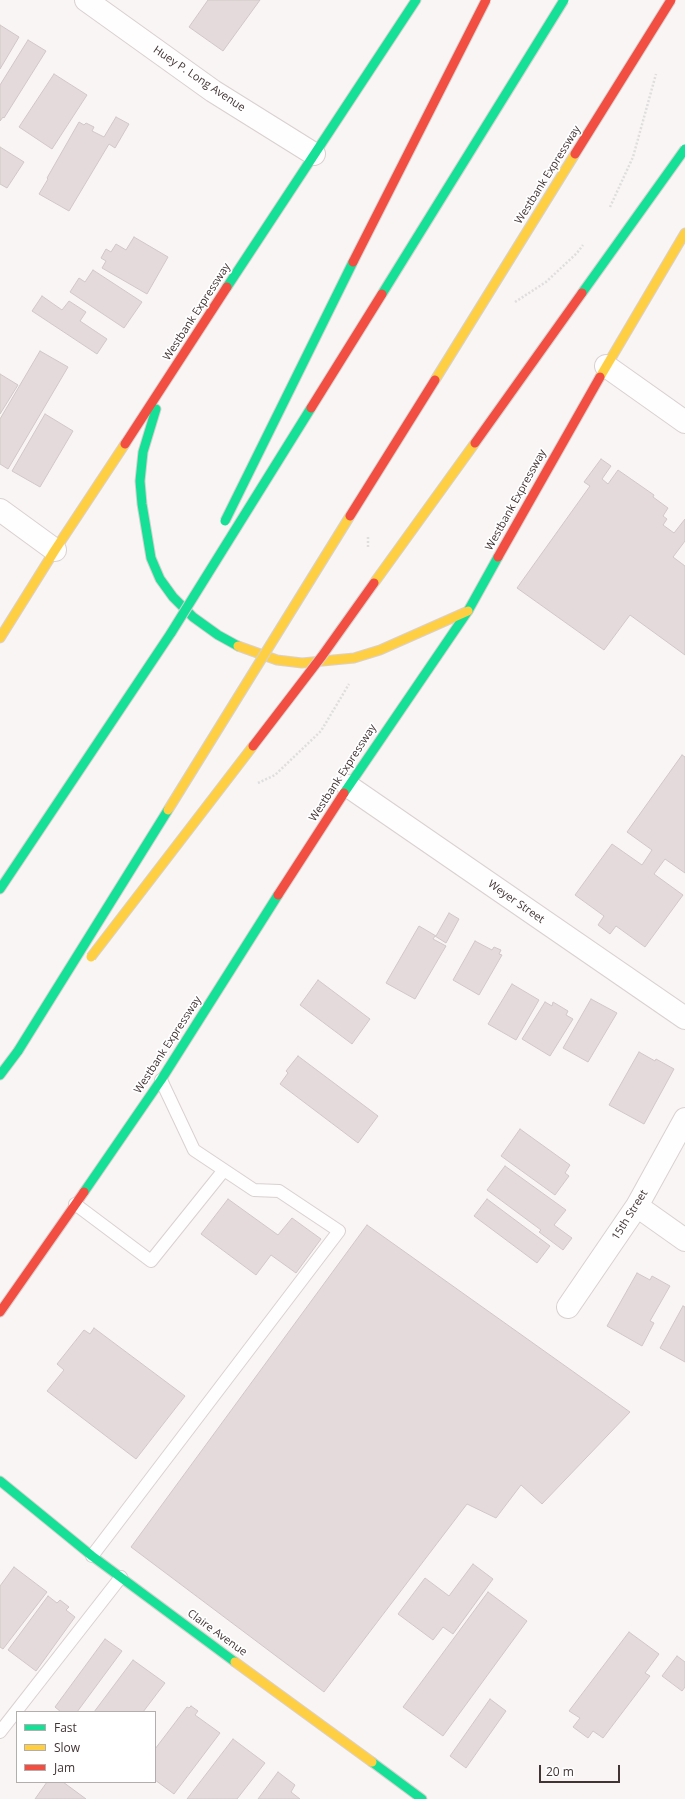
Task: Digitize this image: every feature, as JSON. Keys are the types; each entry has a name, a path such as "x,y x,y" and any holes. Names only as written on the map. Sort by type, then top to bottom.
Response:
{"main road":[{"name":"Westbank Expressway","path":"0,638 55,550 416,0"},
{"path":"220,532 371,225 486,0"},
{"path":"0,889 171,633 564,0"},
{"name":"Westbank Expressway","path":"0,1075 18,1051 671,0"},
{"path":"86,963 317,662 685,149"},
{"name":"Westbank Expressway","path":"0,1312 161,1080 348,786 468,611 606,366 685,233"},
{"path":"168,378 151,422 143,452 140,480 142,504 152,558 160,579 173,597 193,617 218,635 259,655 277,660 302,663 354,658 380,650 468,611"},
{"path":"171,633 209,554"},
{"path":"18,1051 76,975"},
{"name":"Claire Avenue","path":"0,1481 92,1556 422,1799"}],"street":[{"name":"Huey P. Long Avenue","path":"86,0 212,91 314,154"},
{"path":"606,366 685,422"},
{"path":"0,510 55,550"},
{"name":"Weyer Street","path":"348,786 685,1018"},
{"name":"15th Street","path":"568,1307 637,1206 685,1119"},
{"path":"637,1206 685,1240"}],"lane":[{"path":"92,1556 339,1231 279,1191 254,1190 194,1150 161,1080"},
{"path":"75,1204 151,1261 224,1170"},
{"path":"16,1711 121,1577"},
{"path":"0,1732 16,1712"}],"building":[{"path":"208,0 260,0 223,51 189,27"},
{"path":"0,25 19,37 0,69"},
{"path":"28,40 46,51 4,118 3,117 0,121 0,85"},
{"path":"54,74 87,95 52,149 19,127"},
{"path":"116,117 129,124 115,148 109,144 69,211 39,194 79,122 84,125 86,123 94,127 92,131 104,137"},
{"path":"0,147 24,162 7,188 0,184"},
{"path":"134,237 168,257 147,294 102,268 106,261 101,258 106,249 111,252 116,244 126,250"},
{"path":"93,270 142,302 124,328 70,292 79,278 85,282"},
{"path":"42,296 62,310 69,301 86,312 80,321 107,339 97,354 32,311"},
{"path":"40,351 68,367 8,469 0,464 0,419"},
{"path":"0,374 18,385 0,414"},
{"path":"45,414 73,431 40,487 12,471"},
{"path":"601,459 611,466 602,479 608,484 618,470 654,495 653,497 668,508 663,516 667,519 663,525 674,533 685,519 685,541 673,557 685,566 685,655 630,615 604,650 517,588 590,486 584,482"},
{"path":"682,755 685,757 685,873 665,859 654,874 683,895 645,947 616,926 610,934 598,925 604,916 575,895 612,844 642,865 652,850 627,832"},
{"path":"449,913 459,919 446,943 435,936 433,939 446,946 415,999 386,983 419,926 436,936"},
{"path":"475,941 492,950 494,947 501,950 499,954 502,955 479,995 453,980"},
{"path":"318,980 370,1019 352,1044 300,1005"},
{"path":"512,984 539,1000 516,1040 488,1024"},
{"path":"591,999 617,1013 588,1062 563,1048"},
{"path":"545,1002 552,1006 553,1002 568,1011 566,1015 573,1019 550,1056 522,1039"},
{"path":"639,1052 674,1069 644,1124 609,1105"},
{"path":"298,1056 378,1116 358,1143 280,1084 288,1073 286,1071"},
{"path":"520,1129 570,1165 565,1173 569,1176 555,1195 501,1156"},
{"path":"505,1166 566,1210 554,1225 572,1238 563,1250 539,1232 541,1230 487,1190"},
{"path":"228,1199 278,1235 292,1218 321,1239 296,1273 271,1255 256,1275 201,1234"},
{"path":"487,1199 550,1246 537,1263 474,1216"},
{"path":"367,1225 630,1412 542,1504 521,1485 496,1518 467,1504 324,1692 131,1547"},
{"path":"637,1273 650,1280 652,1276 670,1286 650,1321 654,1323 642,1346 607,1326"},
{"path":"683,1306 685,1307 685,1362 660,1348"},
{"path":"94,1328 185,1396 136,1459 47,1391 64,1370 57,1364 84,1330 90,1334"},
{"path":"473,1564 493,1579 453,1634 443,1627 433,1640 398,1614 425,1578 449,1596"},
{"path":"14,1567 47,1592 3,1649 0,1647 0,1586"},
{"path":"488,1592 527,1621 443,1736 403,1707"},
{"path":"48,1596 57,1603 60,1600 69,1607 66,1610 75,1617 36,1671 8,1650"},
{"path":"629,1632 659,1654 645,1673 650,1676 603,1738 593,1731 588,1738 573,1727 580,1718 569,1711"},
{"path":"105,1639 122,1651 78,1711 60,1711 55,1707"},
{"path":"677,1656 685,1662 685,1687 682,1691 662,1676"},
{"path":"133,1660 165,1683 144,1711 95,1711"},
{"path":"490,1699 506,1711 466,1768 450,1756"},
{"path":"191,1706 198,1711 195,1715 220,1733 174,1794 156,1781 156,1748 187,1707 189,1708"},
{"path":"233,1739 265,1763 237,1799 187,1799"},
{"path":"278,1772 295,1785 291,1792 300,1799 258,1799"},
{"path":"46,1783 64,1783 86,1799 35,1799"}],"traffic: fast":[{"path":"227,287 416,0"},
{"path":"382,294 564,0"},
{"path":"582,293 685,149"},
{"path":"225,521 353,262"},
{"path":"171,633 311,408"},
{"path":"156,409 143,452 140,481 142,504 151,558 160,579 173,597 193,617 218,635 238,646"},
{"path":"344,793 468,611 498,557"},
{"path":"0,889 171,633"},
{"path":"18,1051 168,810"},
{"path":"84,1192 161,1080 278,895"},
{"path":"0,1075 18,1051"},
{"path":"0,1481 92,1556 235,1662"},
{"path":"372,1762 422,1799"}],"traffic: slow":[{"path":"435,380 575,154"},
{"path":"600,377 685,233"},
{"path":"374,583 475,443"},
{"path":"0,638 55,550 125,444"},
{"path":"168,810 350,516"},
{"path":"238,646 277,660 302,663 354,658 380,650 468,611"},
{"path":"91,957 253,746"},
{"path":"235,1662 372,1762"}],"traffic: jam":[{"path":"353,262 486,0"},
{"path":"575,154 671,0"},
{"path":"125,444 227,287"},
{"path":"475,443 582,293"},
{"path":"311,408 382,294"},
{"path":"498,557 600,377"},
{"path":"350,516 435,380"},
{"path":"253,746 322,656 374,583"},
{"path":"278,895 344,793"},
{"path":"0,1312 84,1192"}]}
